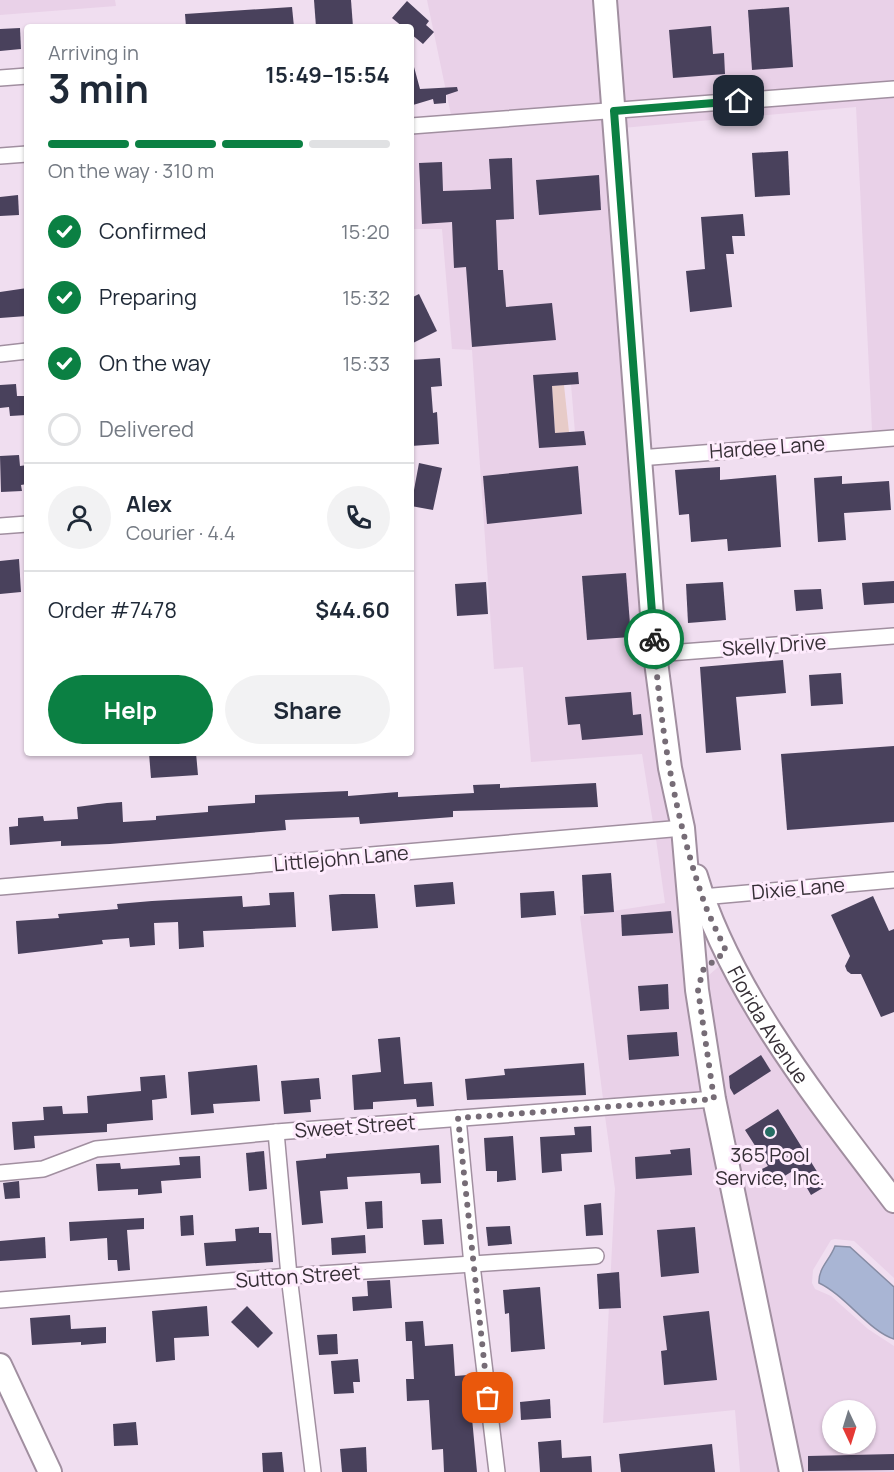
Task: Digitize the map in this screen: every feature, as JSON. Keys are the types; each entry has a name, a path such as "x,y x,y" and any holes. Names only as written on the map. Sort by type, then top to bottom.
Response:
{"street":[{"path":"605,0 655,654 670,768 683,828 698,990 714,1099 791,1472"},
{"path":"0,78 24,76"},
{"path":"414,126 894,89"},
{"path":"0,156 24,154"},
{"path":"0,354 24,351"},
{"name":"Hardee Lane","path":"639,458 894,438"},
{"path":"0,526 24,524"},
{"name":"Skelly Drive","path":"655,654 894,636"},
{"name":"Littlejohn Lane","path":"0,887 683,828"},
{"name":"Florida Avenue","path":"683,828 702,897 726,951 769,1026 832,1121 894,1201"},
{"name":"Dixie Lane","path":"702,897 894,880"},
{"path":"698,990 703,970 726,951"},
{"name":"Sweet Street","path":"0,1173 43,1169 96,1149 276,1132 714,1099"},
{"path":"458,1118 472,1265 498,1472"},
{"path":"276,1132 289,1276 313,1472"},
{"name":"Sutton Street","path":"0,1300 289,1276 596,1256"},
{"path":"0,1365 46,1465"}],"shaded area":[{"path":"0,0 115,0 116,6 0,15"},
{"path":"427,0 598,0 606,103 451,115"},
{"path":"612,0 894,0 894,81 620,102"},
{"path":"894,97 894,429 859,432 872,430 856,107 622,128 622,119"},
{"path":"607,120 674,821 653,823 642,754 531,762 523,667 494,669 472,350 452,349 442,229 414,229 414,134","holes":["551,379 571,384 575,433 549,433"]},
{"path":"564,385 569,432 555,433 552,386"},
{"path":"676,837 706,1091 603,1099 580,916 665,903 656,839"},
{"path":"724,962 832,1135 894,1213 894,1278 854,1241 835,1239 831,1240 813,1270 812,1283 815,1289 831,1296 868,1329 894,1346 894,1472 799,1472 756,1272 705,991 709,975"},
{"path":"708,1108 784,1472 740,1472 735,1410 603,1423 615,1189 605,1116"}],"water":[{"path":"835,1246 850,1247 894,1287 894,1339 876,1329 838,1296 819,1283 822,1268"}],"building":[{"path":"314,0 351,0 353,24 316,24"},
{"path":"407,1 429,21 426,25 434,32 423,44 414,36 414,24 399,24 392,18"},
{"path":"292,7 294,24 186,24 185,14"},
{"path":"789,7 793,67 752,70 748,10"},
{"path":"711,26 713,54 724,53 725,74 673,78 669,30"},
{"path":"20,28 21,49 0,51 0,29"},
{"path":"414,67 420,89 457,87 458,91 446,95 446,103 434,104 433,99 414,105"},
{"path":"788,151 790,195 755,197 752,153"},
{"path":"512,158 514,219 496,220 498,270 503,270 506,307 552,303 556,340 472,347 466,267 454,268 452,222 422,224 419,163 442,162 443,191 491,189 489,159"},
{"path":"599,175 601,210 539,215 536,180"},
{"path":"18,195 19,215 0,216 0,197"},
{"path":"743,214 745,236 732,236 734,254 726,254 732,307 690,312 686,271 705,269 701,217"},
{"path":"24,288 24,316 0,318 0,292"},
{"path":"419,294 437,331 414,342 414,296"},
{"path":"440,358 442,386 431,387 433,413 437,412 439,444 414,446 414,360"},
{"path":"578,372 579,384 552,386 555,433 584,431 586,445 539,448 533,375"},
{"path":"16,384 17,396 24,396 24,415 10,416 9,407 0,408 0,385"},
{"path":"19,455 20,466 24,465 22,491 1,492 0,456"},
{"path":"419,463 442,468 433,510 414,507 414,490"},
{"path":"578,466 582,514 487,524 483,476"},
{"path":"720,467 720,480 776,475 781,547 728,551 727,539 691,542 689,514 679,515 675,470"},
{"path":"842,476 842,484 889,481 891,510 844,513 846,540 818,542 814,478"},
{"path":"19,559 21,592 0,594 0,561"},
{"path":"626,573 631,637 587,640 582,576"},
{"path":"894,581 894,603 864,605 862,583"},
{"path":"486,582 488,614 457,616 455,584"},
{"path":"723,582 726,620 688,623 686,584"},
{"path":"821,589 823,609 796,611 794,590"},
{"path":"783,660 786,693 736,697 741,750 706,753 700,667"},
{"path":"841,673 843,704 811,706 809,675"},
{"path":"631,692 633,715 641,714 643,735 582,740 580,724 568,725 565,697"},
{"path":"894,746 894,822 787,830 781,754"},
{"path":"149,756 196,756 198,775 151,778"},
{"path":"596,783 598,807 453,811 453,817 360,824 359,817 285,820 286,830 110,844 61,846 61,841 10,845 9,827 18,826 18,818 43,816 44,821 78,819 77,807 107,803 122,802 123,822 156,820 156,816 208,812 208,806 255,803 255,795 348,791 348,796 398,792 398,797 474,793 473,785 500,784 500,788"},
{"path":"611,873 614,912 584,914 582,875"},
{"path":"453,882 455,904 416,907 414,885"},
{"path":"554,891 556,915 521,918 520,893"},
{"path":"294,892 296,927 203,931 204,947 179,949 178,922 154,923 155,945 130,947 129,938 102,940 103,944 18,954 16,921 59,918 58,914 118,909 117,904 152,901 242,896 243,907 270,905 269,893"},
{"path":"375,894 378,928 332,931 329,895"},
{"path":"873,896 889,931 894,929 894,1012 881,1017 861,974 851,974 847,971 845,966 850,956 831,915"},
{"path":"671,911 673,933 622,936 621,915"},
{"path":"668,984 669,1009 640,1011 638,986"},
{"path":"677,1032 679,1056 629,1060 627,1035"},
{"path":"400,1037 404,1084 432,1082 434,1106 417,1107 416,1099 373,1102 373,1109 354,1110 352,1075 381,1072 378,1039"},
{"path":"761,1055 771,1071 734,1095 730,1088 729,1076"},
{"path":"584,1063 586,1095 467,1100 465,1079 505,1075 504,1069"},
{"path":"257,1065 260,1101 213,1104 214,1113 191,1115 188,1072"},
{"path":"165,1075 167,1098 152,1100 153,1120 107,1124 107,1132 34,1136 35,1148 14,1150 12,1122 44,1120 43,1107 62,1106 63,1114 88,1113 87,1096 141,1091 140,1077"},
{"path":"319,1078 321,1099 310,1100 311,1112 284,1114 281,1081"},
{"path":"778,1109 826,1186 811,1195 796,1169 765,1188 756,1172 768,1166 745,1130"},
{"path":"591,1126 592,1152 561,1154 562,1171 542,1173 540,1137 575,1135 574,1127"},
{"path":"513,1136 516,1180 497,1182 497,1171 486,1171 484,1138"},
{"path":"439,1145 441,1183 421,1184 420,1173 347,1177 348,1189 320,1191 323,1223 302,1225 296,1161 326,1158 326,1154"},
{"path":"690,1148 692,1175 636,1179 635,1157 671,1154 670,1150"},
{"path":"264,1151 267,1189 249,1191 246,1153"},
{"path":"200,1156 201,1178 161,1181 162,1193 138,1195 138,1189 98,1191 96,1164 120,1163 121,1169 180,1165 179,1157"},
{"path":"19,1181 20,1198 5,1199 3,1183"},
{"path":"382,1201 383,1228 367,1229 365,1202"},
{"path":"601,1203 603,1235 586,1236 584,1205"},
{"path":"193,1215 194,1235 181,1236 180,1216"},
{"path":"144,1218 144,1229 127,1230 130,1270 118,1271 117,1260 108,1260 107,1238 70,1241 69,1222"},
{"path":"442,1219 444,1244 424,1245 422,1220"},
{"path":"510,1226 512,1244 488,1246 486,1227"},
{"path":"259,1227 259,1233 271,1233 273,1262 206,1266 204,1243 236,1241 235,1229"},
{"path":"695,1227 699,1273 661,1277 657,1230"},
{"path":"365,1235 366,1253 332,1255 331,1238"},
{"path":"45,1237 46,1258 0,1261 0,1241"},
{"path":"619,1272 621,1308 599,1309 597,1274"},
{"path":"390,1280 392,1308 353,1311 352,1297 368,1296 367,1281"},
{"path":"540,1287 545,1349 511,1352 509,1313 505,1314 503,1290"},
{"path":"207,1306 209,1336 174,1338 175,1360 156,1362 152,1311"},
{"path":"247,1306 273,1333 258,1348 231,1322"},
{"path":"709,1311 717,1380 664,1385 661,1351 667,1350 663,1316"},
{"path":"70,1315 71,1329 106,1327 106,1343 32,1345 30,1318"},
{"path":"423,1321 425,1346 453,1344 455,1376 468,1375 477,1472 444,1472 443,1449 432,1450 429,1400 407,1401 406,1379 414,1379 412,1341 406,1341 405,1322"},
{"path":"337,1334 338,1354 319,1355 317,1335"},
{"path":"358,1359 360,1382 353,1382 354,1393 334,1394 331,1361"},
{"path":"550,1399 551,1418 521,1420 520,1402"},
{"path":"136,1422 138,1445 114,1446 113,1424"},
{"path":"561,1440 562,1458 591,1456 592,1472 540,1472 538,1442"},
{"path":"712,1444 715,1472 621,1472 619,1454"},
{"path":"366,1447 367,1472 342,1472 340,1449"},
{"path":"282,1452 284,1472 263,1472 262,1453"},
{"path":"894,1454 894,1470 808,1471 808,1456"}],"way so far":[{"path":"488,1398 458,1118 714,1099 698,990 703,970 726,951 702,897 683,828 670,768 654,639"}],"place":[{"name":"365 Pool Service, Inc.","path":"770,1132"}],"route":[{"path":"654,639 614,111 739,101"}]}
